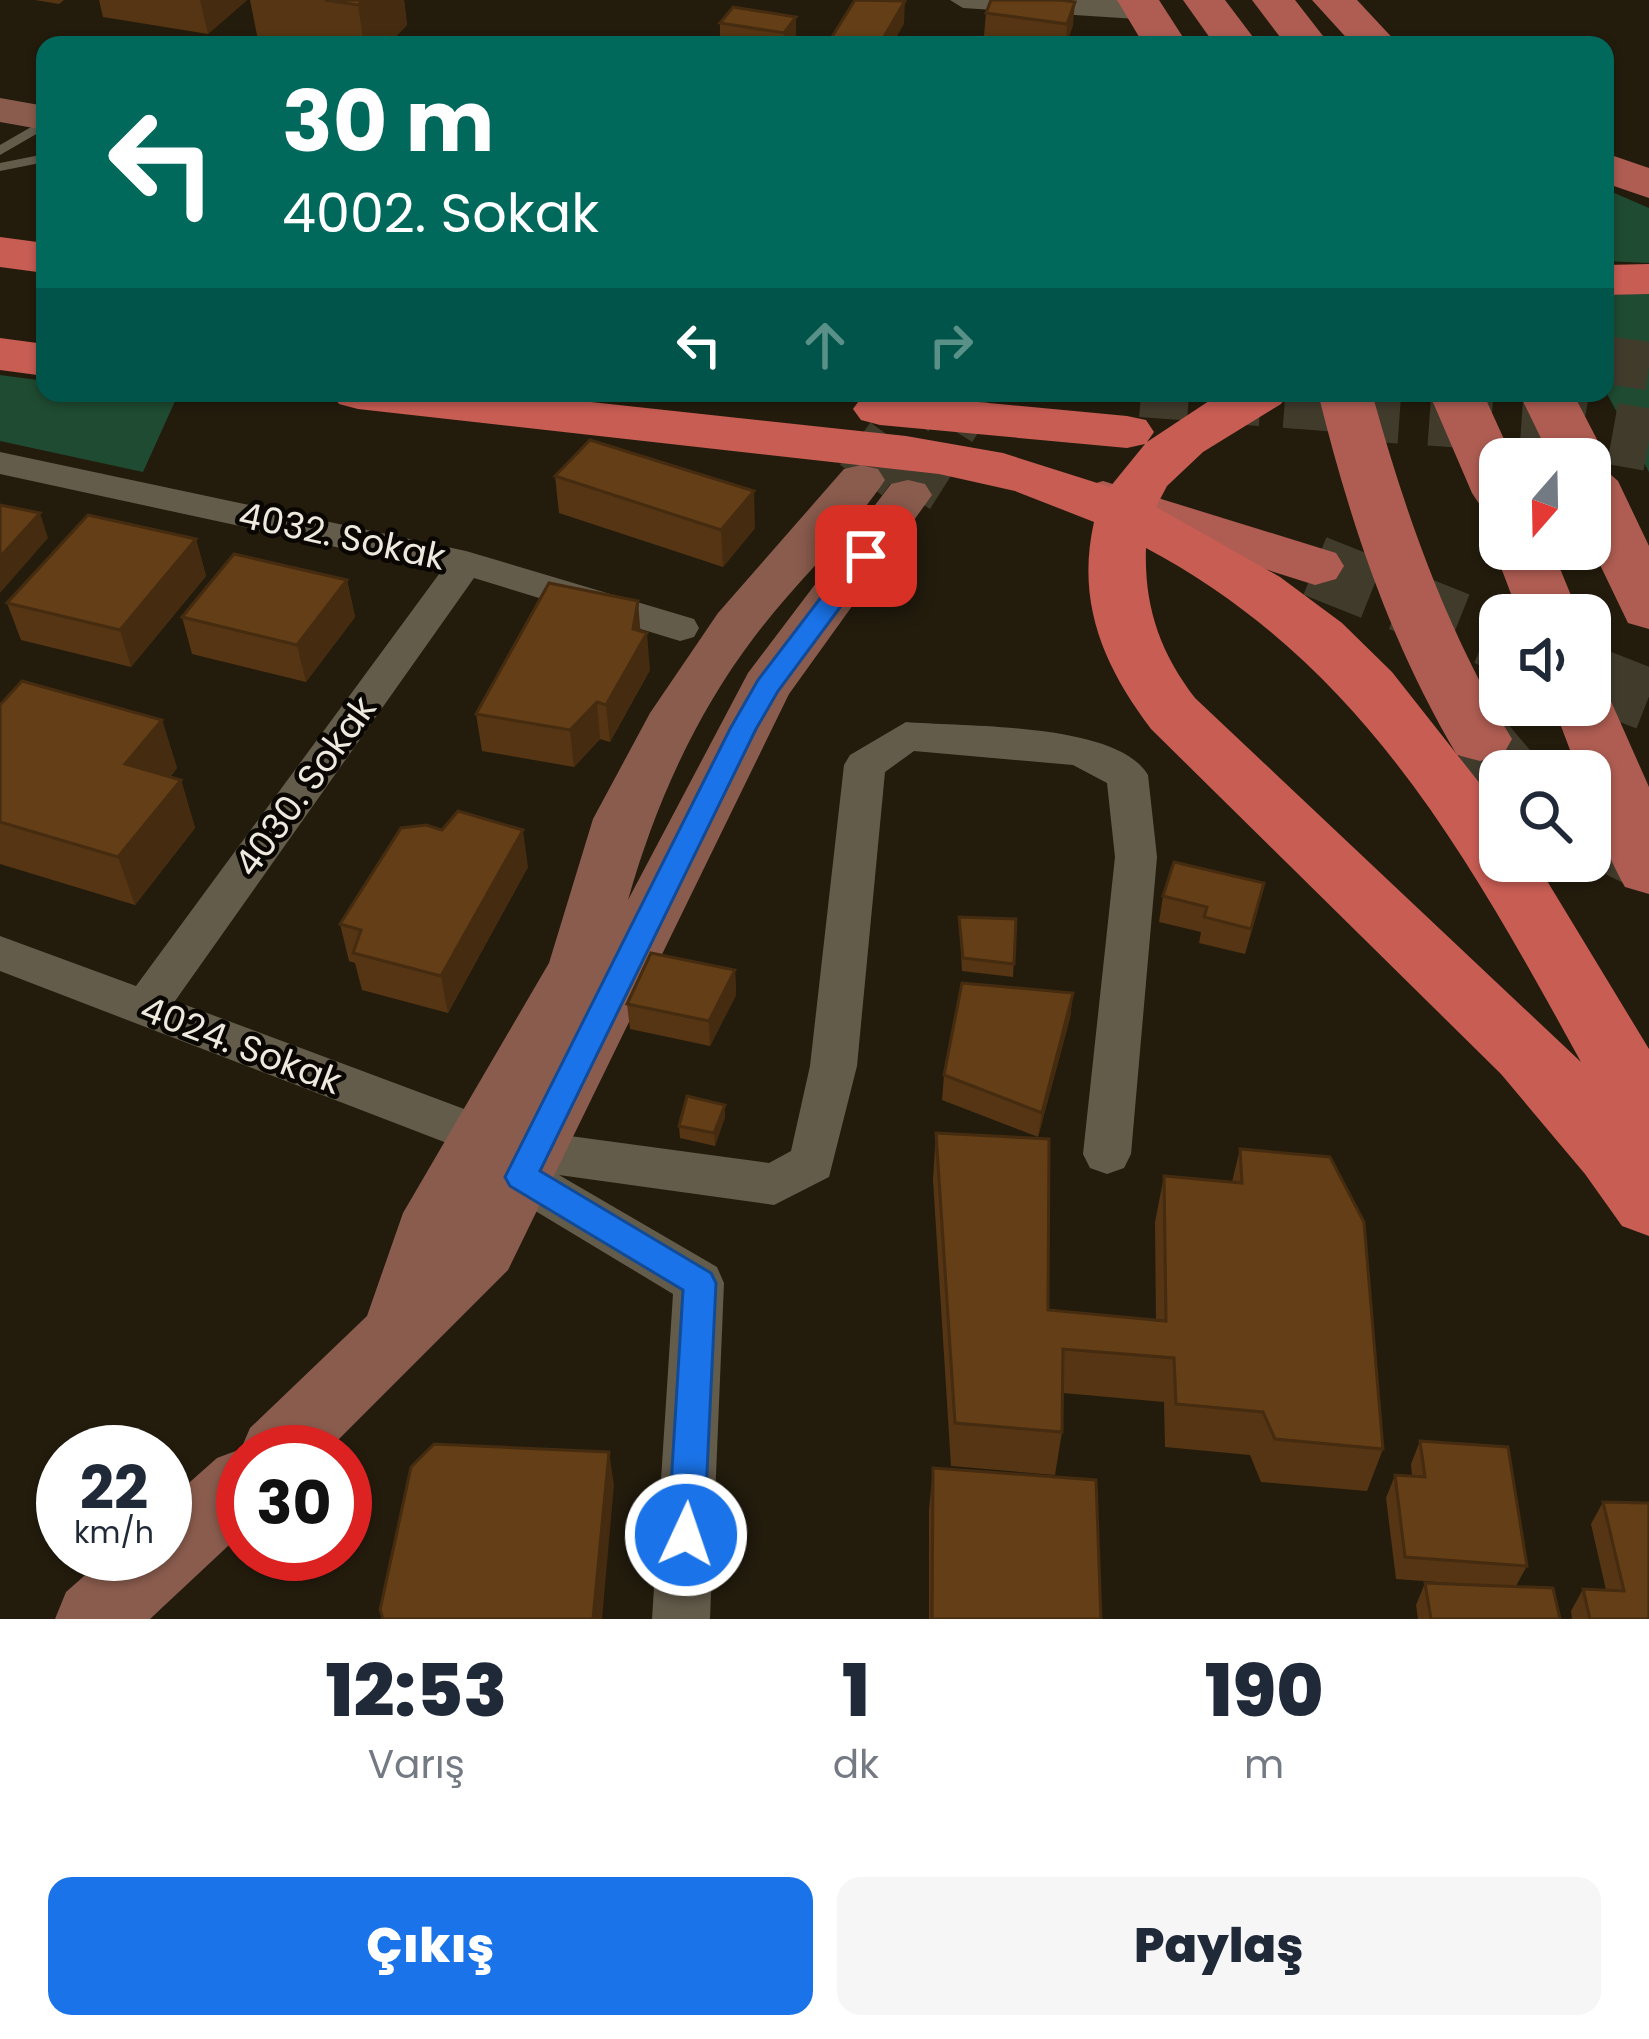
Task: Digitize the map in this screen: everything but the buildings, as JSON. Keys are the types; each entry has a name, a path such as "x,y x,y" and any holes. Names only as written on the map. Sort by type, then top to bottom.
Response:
{"highway":[{"path":"0,252 36,257"},
{"path":"1614,280 1649,279"},
{"path":"0,280 36,285"},
{"path":"0,321 36,326"},
{"path":"0,354 36,359"},
{"path":"440,402 840,446 1036,479 1144,524 1269,597 1319,636 1375,694 1464,812 1649,1115"},
{"path":"776,402 1134,456 1173,449 1248,402"},
{"path":"1134,456 1114,566 1126,629 1140,666 1163,700 1216,760 1538,1067 1649,1202"}],"main road":[{"path":"1274,0 1301,36"},
{"path":"1333,0 1367,36"},
{"path":"1140,4 1160,36"},
{"path":"1614,170 1649,184"},
{"path":"1347,402 1368,485 1418,631 1480,739"},
{"path":"1460,402 1479,446"},
{"path":"1550,402 1568,438"},
{"path":"1036,479 1315,566"},
{"path":"304,1425 484,1249 512,1155 767,686 885,488"},
{"path":"1611,527 1649,609"},
{"path":"1592,726 1649,868"},
{"path":"94,1619 216,1508"}],"street":[{"path":"963,0 1137,11 1140,4"},
{"name":"4032. Sokak","path":"0,463 466,563 680,628"},
{"name":"4030. Sokak","path":"144,1009 466,563"},
{"path":"512,1155 774,1184 812,1163 829,1112 850,840 865,765 906,736 1081,751 1127,775 1136,857 1107,1154"},
{"name":"4024. Sokak","path":"0,952 512,1155"},
{"path":"512,1155 700,1283 681,1619"}],"green space":[{"path":"1614,193 1649,208 1649,263 1614,261"},
{"path":"1649,293 1649,472 1611,402 1614,295"},
{"path":"0,375 36,380 36,402 175,402 143,472 0,441"}],"tunnel":[{"path":"1614,361 1649,366"},
{"path":"910,411 916,402"},
{"path":"961,411 966,402"},
{"path":"1260,402 1348,409"},
{"path":"861,480 913,408"},
{"path":"908,495 963,408"},
{"path":"1338,408 1348,409"},
{"path":"1348,409 1560,424 1649,440"},
{"path":"1348,409 1378,411"},
{"path":"1315,566 1479,632"},
{"path":"1611,685 1649,700"},
{"path":"1480,739 1489,750"},
{"path":"1611,842 1649,861"}],"route":[{"path":"686,1535 700,1283 521,1177 723,779 743,729 767,686 866,556"}]}
